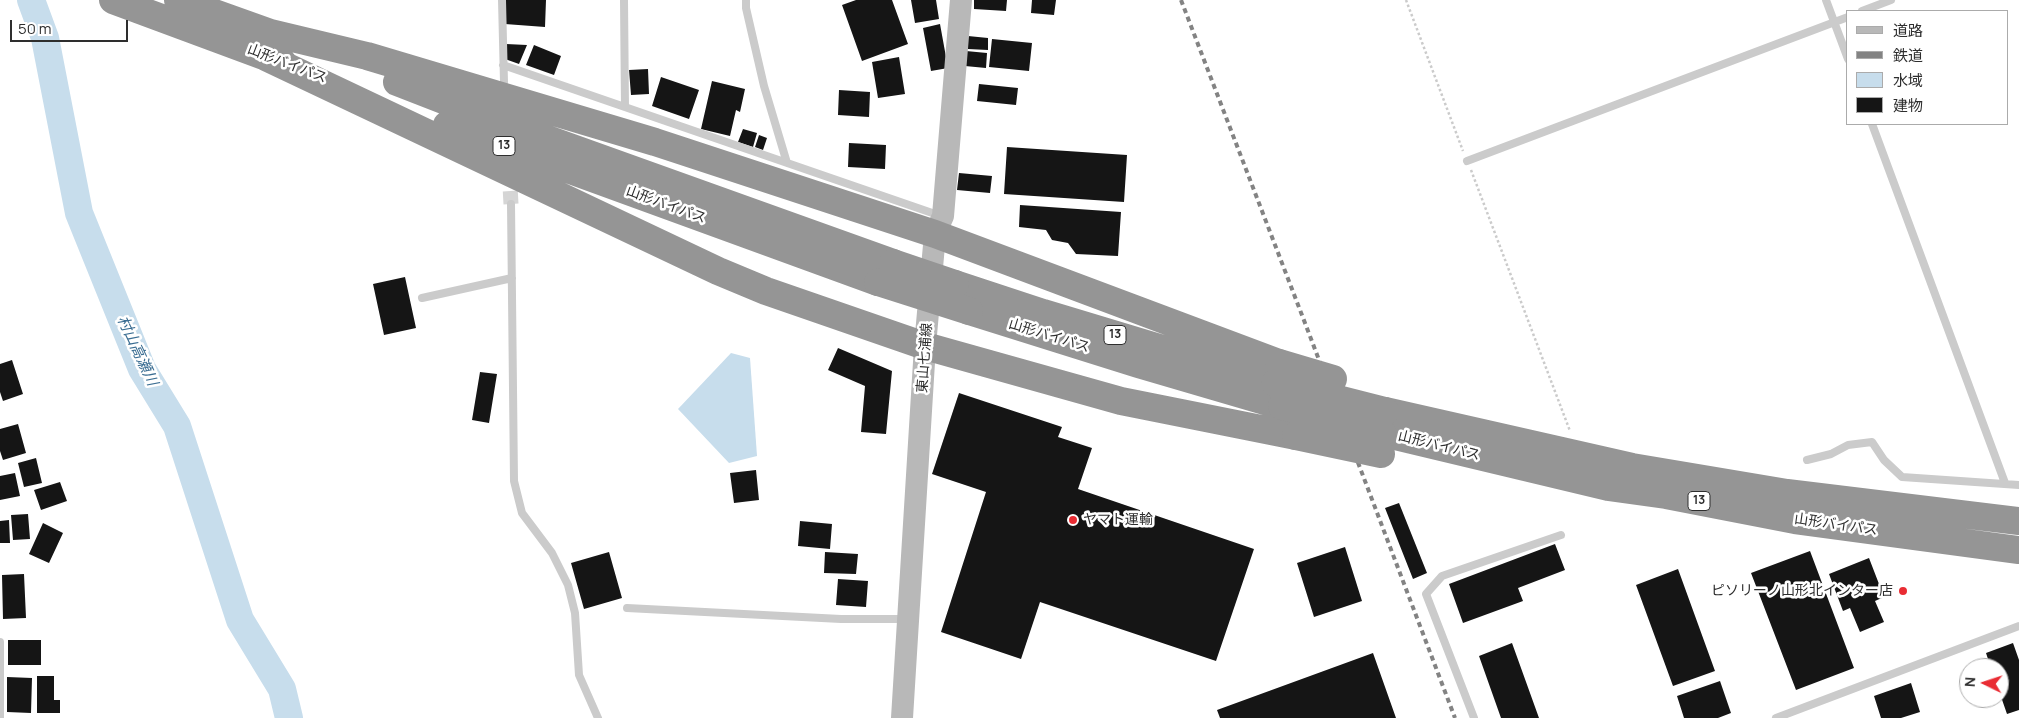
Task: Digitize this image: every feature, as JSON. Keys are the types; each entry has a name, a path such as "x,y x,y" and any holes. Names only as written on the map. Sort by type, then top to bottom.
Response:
{"highway":[{"name":"山形バイパス","path":"178,0 268,45"},
{"name":"山形バイパス","path":"122,3 268,45 505,124 885,272 969,311 1138,364 1279,384"},
{"path":"268,45 367,56 939,225 1279,384 1383,423"},
{"path":"268,45 718,271 766,291 925,346 1121,401 1296,436 1383,423 1542,430 1632,467"},
{"name":"山形バイパス","path":"885,272 955,284 1043,313 1279,384 1383,423 1608,487 1666,495 1795,520 2019,550"},
{"name":"山形バイパス","path":"1383,423 1787,493 2019,521"},
{"path":"1787,493 1883,495 2019,508"}],"main road":[{"name":"東山七浦線","path":"902,718 925,346 961,0"}],"lane":[{"path":"502,0 504,82"},
{"path":"624,0 625,107"},
{"path":"746,0 746,8 764,86 787,163"},
{"path":"1826,0 1846,54"},
{"path":"1865,10 1891,0"},
{"path":"1467,161 1846,18"},
{"path":"503,65 787,163 939,225"},
{"path":"1872,125 2005,483"},
{"path":"511,204 514,481 522,513 552,553 568,585 575,613 579,675 598,718"},
{"path":"422,298 512,278"},
{"path":"1807,460 1831,454 1848,445 1872,442 1884,460 1902,477 2019,485"},
{"path":"1474,718 1426,594 1442,576 1561,535"},
{"path":"627,608 841,619 909,619"},
{"path":"1776,718 2019,626"},
{"path":"0,642 0,718"}],"path":[{"path":"1406,0 1574,442"}],"water":[{"path":"731,353 750,358 757,456 729,463 678,409"}],"building":[{"path":"506,0 546,0 545,27 505,24"},
{"path":"856,0 892,0 908,44 862,61 842,5"},
{"path":"911,0 936,0 939,19 915,23"},
{"path":"974,0 1007,0 1006,11 974,9"},
{"path":"1032,0 1056,0 1054,15 1031,13"},
{"path":"940,24 948,68 931,71 923,28"},
{"path":"968,36 988,38 988,50 968,49"},
{"path":"992,39 1032,43 1029,71 989,67"},
{"path":"506,44 527,45 519,64 505,59"},
{"path":"534,45 561,56 554,75 526,65"},
{"path":"966,51 987,53 986,68 965,66"},
{"path":"899,57 905,94 878,98 872,62"},
{"path":"648,69 649,94 631,95 629,70"},
{"path":"661,77 699,90 689,119 652,106"},
{"path":"712,81 745,89 740,112 736,110 730,136 701,129"},
{"path":"979,84 1018,88 1016,105 977,101"},
{"path":"839,90 870,92 869,117 838,115"},
{"path":"743,129 757,133 753,147 738,142"},
{"path":"759,135 767,138 763,150 755,147"},
{"path":"849,143 886,145 885,169 848,167"},
{"path":"1007,147 1127,155 1124,202 1004,194"},
{"path":"959,173 992,176 990,193 957,190"},
{"path":"1020,205 1121,212 1118,256 1076,254 1068,243 1052,240 1046,230 1019,227"},
{"path":"405,277 416,328 384,335 373,284"},
{"path":"838,348 892,371 886,434 861,432 865,386 828,370"},
{"path":"12,360 23,394 3,401 0,392 0,364"},
{"path":"480,372 497,374 489,423 472,420"},
{"name":"ヤマト運輸","path":"959,393 1062,427 1058,437 1092,448 1078,489 1254,549 1216,661 1040,602 1021,659 941,632 986,492 932,474"},
{"path":"18,424 26,453 3,460 0,451 0,429"},
{"path":"36,458 42,483 24,487 18,463"},
{"path":"756,470 759,500 734,503 730,473"},
{"path":"15,473 20,496 0,500 0,476"},
{"path":"60,482 67,501 41,510 34,490"},
{"path":"1399,503 1427,573 1413,579 1385,508"},
{"path":"28,514 30,539 13,540 11,515"},
{"path":"9,520 10,543 0,543 0,521"},
{"path":"800,521 832,524 830,549 798,546"},
{"path":"43,523 63,533 49,563 29,554"},
{"path":"1555,544 1565,570 1518,588 1523,601 1463,623 1449,584"},
{"path":"1345,547 1362,601 1314,617 1297,563"},
{"path":"1810,551 1854,668 1796,690 1751,573"},
{"path":"609,552 622,598 584,609 571,563"},
{"path":"825,552 858,554 856,574 824,573"},
{"path":"1869,558 1884,597 1875,601 1884,622 1860,632 1850,608 1843,611 1829,574"},
{"path":"1678,569 1715,671 1673,686 1636,585"},
{"path":"24,574 26,618 3,619 2,575"},
{"path":"838,579 868,581 866,607 836,605"},
{"path":"8,640 41,640 41,665 8,665"},
{"path":"1512,643 1539,718 1501,718 1479,656"},
{"path":"2013,643 2019,660 2019,710 2007,714 2005,708 2009,708 2009,658 1988,658 1986,653"},
{"path":"1373,653 1396,718 1220,718 1217,710"},
{"path":"37,676 54,676 54,700 60,700 60,713 37,713"},
{"path":"7,677 32,678 31,713 7,712"},
{"path":"1720,681 1731,713 1718,718 1684,718 1677,696"},
{"path":"1911,683 1920,712 1901,718 1881,718 1874,696"}],"waterway":[{"name":"村山高瀬川","path":"31,0 45,38 79,213 142,369 177,426 240,620 282,689 289,718"}],"tunnel":[{"path":"509,168 511,204"}],"railway":[{"path":"1181,0 1455,718"}],"place":[{"name":"ヤマト運輸","path":"1073,520"},
{"name":"ピソリーノ山形北インター店","path":"1903,591"}]}
